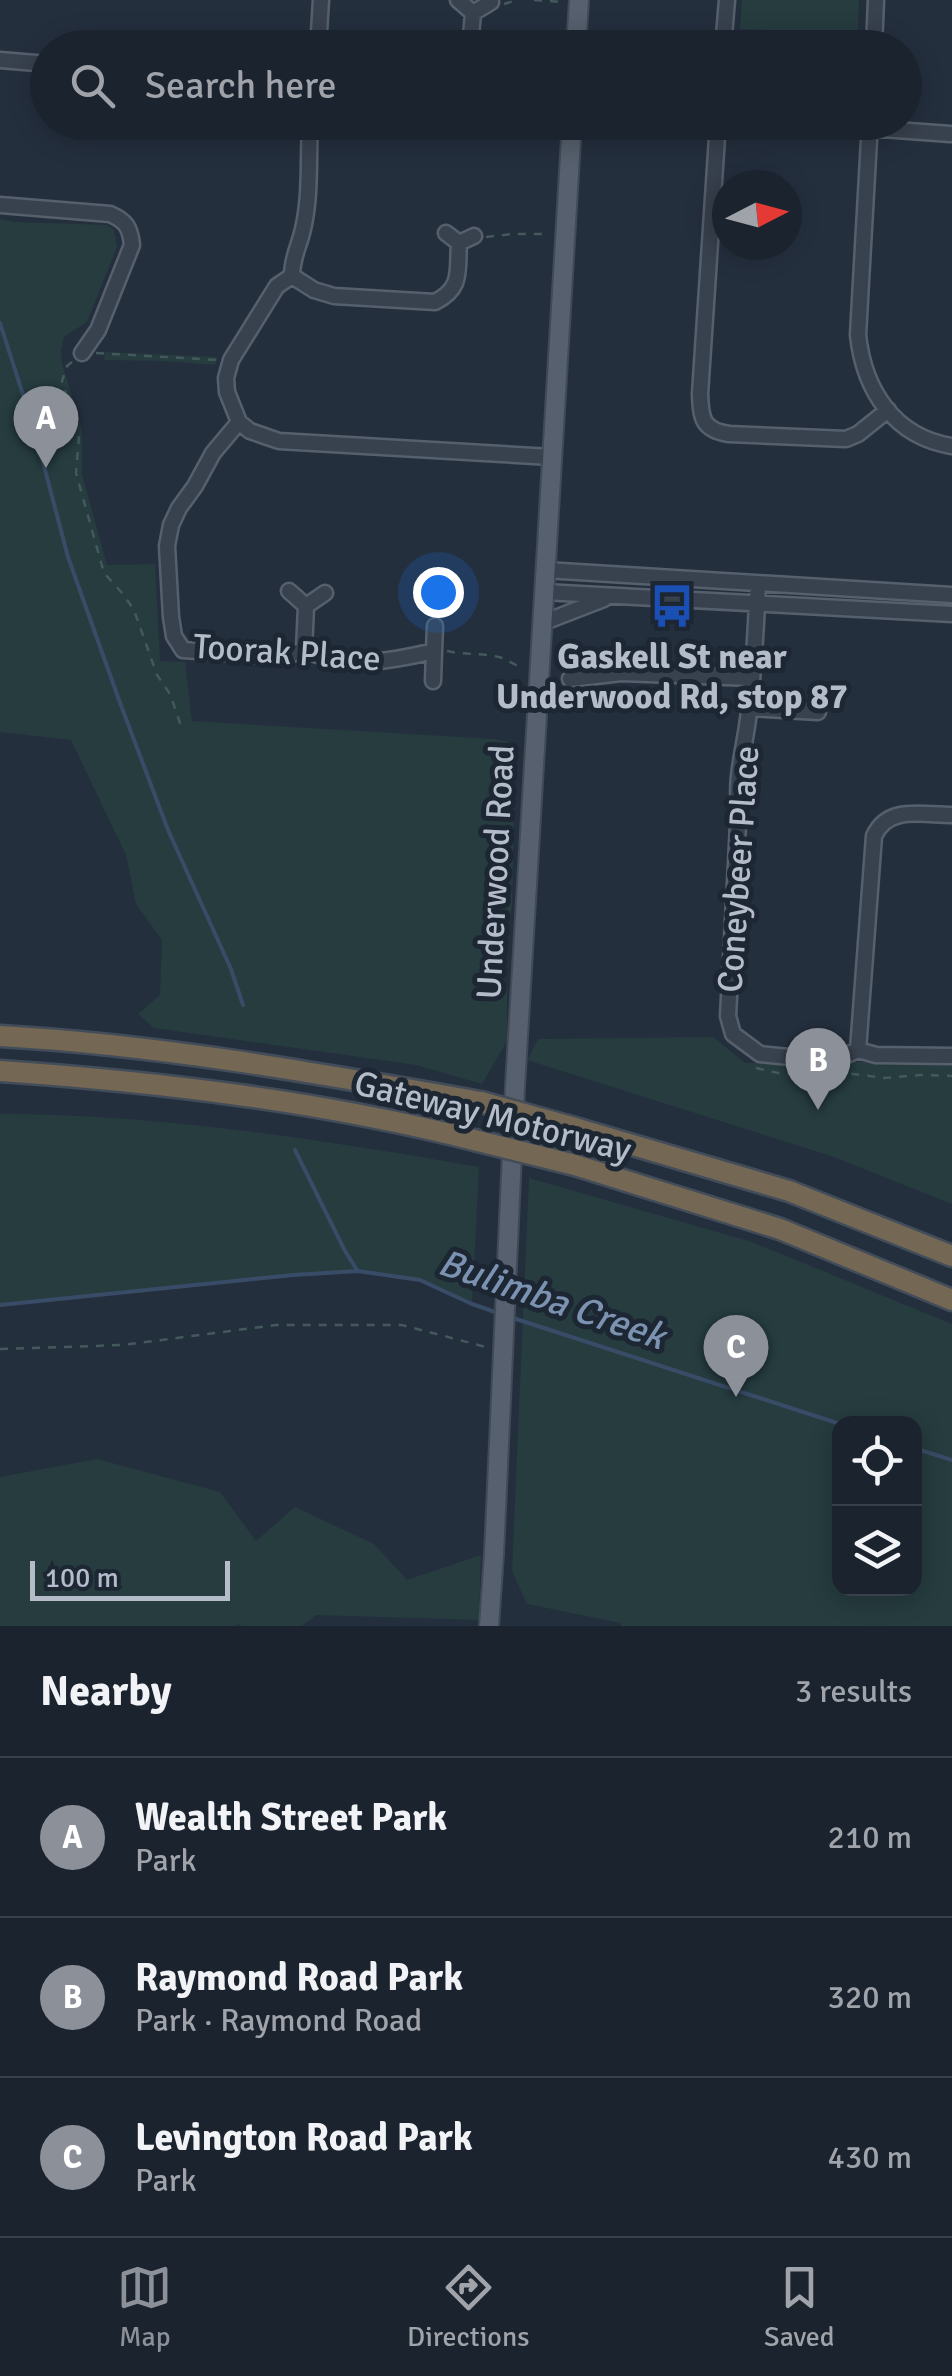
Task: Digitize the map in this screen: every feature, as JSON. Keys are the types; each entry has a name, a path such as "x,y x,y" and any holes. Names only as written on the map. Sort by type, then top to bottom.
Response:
{"highway":[{"name":"Gateway Motorway","path":"0,1036 139,1048 272,1066 481,1102 789,1192 952,1256"},
{"name":"Gateway Motorway","path":"0,1071 94,1078 300,1105 413,1125 575,1165 780,1229 952,1300"}],"main road":[{"path":"577,30 579,2"},
{"name":"Underwood Road","path":"489,1626 503,1306 571,140"}],"street":[{"path":"319,30 321,0"},
{"path":"458,0 473,13"},
{"path":"725,30 726,0"},
{"path":"875,30 876,0"},
{"path":"473,13 491,2"},
{"path":"472,30 473,13"},
{"path":"0,60 30,62"},
{"path":"922,131 950,134"},
{"path":"292,276 292,258 303,230 309,140"},
{"path":"717,140 700,394 706,426 729,434 846,439 888,410"},
{"path":"868,140 860,358 868,379 902,425 920,438 952,446"},
{"path":"0,205 110,214 124,220 132,245 98,330 82,353"},
{"path":"446,233 460,243"},
{"path":"460,243 474,236"},
{"path":"292,276 314,290 334,296 435,302 455,286 460,243"},
{"path":"292,276 278,286 231,360 226,378 234,415 250,431 279,442 551,456"},
{"name":"Toorak Place","path":"239,422 214,453 171,525 167,546 174,636 184,650 284,657 304,650 324,659 386,662 434,651 435,626"},
{"path":"546,570 952,595"},
{"name":"Coneybeer Place","path":"758,584 750,708 738,777 728,1016 734,1034 760,1054"},
{"path":"289,591 306,606"},
{"path":"544,592 952,614"},
{"path":"306,606 325,593"},
{"path":"542,623 609,597"},
{"path":"304,650 306,606"},
{"path":"433,681 434,651"},
{"path":"570,680 621,673 752,678"},
{"path":"750,708 818,712"},
{"path":"858,1050 874,836 880,823 889,817 952,815"},
{"path":"760,1054 809,1059 842,1057 858,1050 876,1055 952,1056"}],"path":[{"path":"534,0 579,2"},
{"path":"474,236 564,234"},
{"path":"181,726 170,694 156,675 134,610 104,573 76,473 79,436 62,380 68,366 82,353 231,360"},
{"path":"434,651 502,657 522,667"},
{"path":"760,1054 756,1069 783,1074 952,1076"},
{"path":"0,1349 123,1344 276,1324 348,1324 402,1325 502,1351"}],"green space":[{"path":"742,0 859,0 858,30 740,29"},
{"path":"0,219 107,225 114,230 117,247 87,322 64,337 62,363 82,430 82,474 107,565 155,564 160,661 185,662 192,721 509,742 514,804 512,908 499,956 507,992 507,1041 482,1084 416,1065 154,1028 138,1014 160,995 162,940 136,904 126,855 71,740 0,732"},
{"path":"105,352 218,357 215,365 104,360"},
{"path":"713,1037 745,1063 952,1061 952,1204 831,1156 527,1060 538,1039"},
{"path":"0,1114 180,1124 301,1138 479,1167 472,1304 420,1280 358,1271 0,1305"},
{"path":"529,1178 752,1242 952,1324 952,1626 621,1626 527,1604 512,1571"},
{"path":"97,1459 220,1492 256,1541 295,1507 374,1544 407,1580 481,1555 479,1620 316,1615 302,1626 0,1626 0,1477"}],"waterway":[{"path":"0,323 35,432 68,557 168,830 231,969 243,1005"},
{"path":"295,1150 357,1270"},
{"path":"0,1305 358,1271 420,1280 501,1314"},
{"name":"Bulimba Creek","path":"510,1317 832,1421"},
{"name":"Bulimba Creek","path":"922,1451 952,1460"}],"place":[{"name":"Wealth Street Park","path":"46,468"},
{"name":"Gaskell St near Underwood Rd, stop 87","path":"672,606"},
{"name":"Raymond Road Park","path":"818,1110"},
{"name":"Levington Road Park","path":"736,1397"}]}
